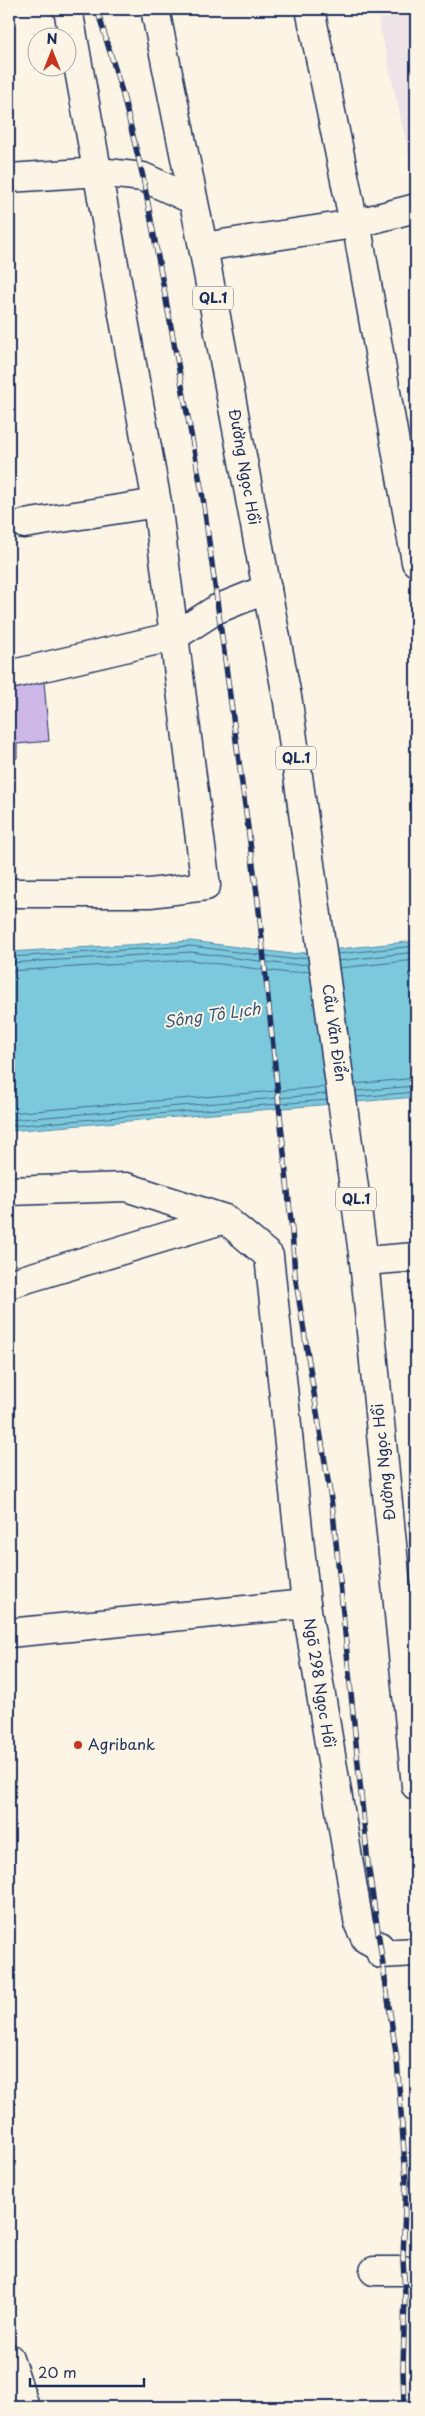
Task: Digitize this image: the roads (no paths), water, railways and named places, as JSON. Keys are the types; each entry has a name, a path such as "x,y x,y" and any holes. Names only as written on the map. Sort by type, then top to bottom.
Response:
{"main road":[{"path":"9,893 150,893 206,886 157,503 99,172 68,9"},
{"name":"Đường Ngọc Hồi","path":"155,9 204,247 288,702 320,927"},
{"path":"310,9 354,224 358,232 416,562"},
{"path":"9,178 99,172 143,177 194,200"},
{"path":"204,247 354,224 416,208"},
{"path":"24,524 157,503"},
{"path":"9,675 175,636 217,609 266,589"},
{"name":"Cầu Văn Điển","path":"320,927 348,1138"},
{"name":"Đường Ngọc Hồi","path":"348,1138 364,1261 416,1786"},
{"path":"9,1191 126,1188 225,1219 269,1256 306,1604"},
{"path":"9,1284 225,1219"},
{"path":"364,1261 416,1256"},
{"name":"Ngõ 298 Ngọc Hồi","path":"9,1633 306,1604 359,1925 366,1939 379,1946 381,1954 416,1952"},
{"path":"374,2271 416,2271"},
{"path":"9,2358 25,2407"}],"water":[{"name":"Sông Tô Lịch","path":"191,941 291,954 416,941 416,1097 9,1131 9,952"}],"railway":[{"path":"97,9 123,95 143,177 203,498 258,901 295,1275 333,1512 368,1864 397,2060 406,2179 403,2260 405,2293 404,2407"}],"place":[{"name":"Agribank","path":"78,1745"}]}
